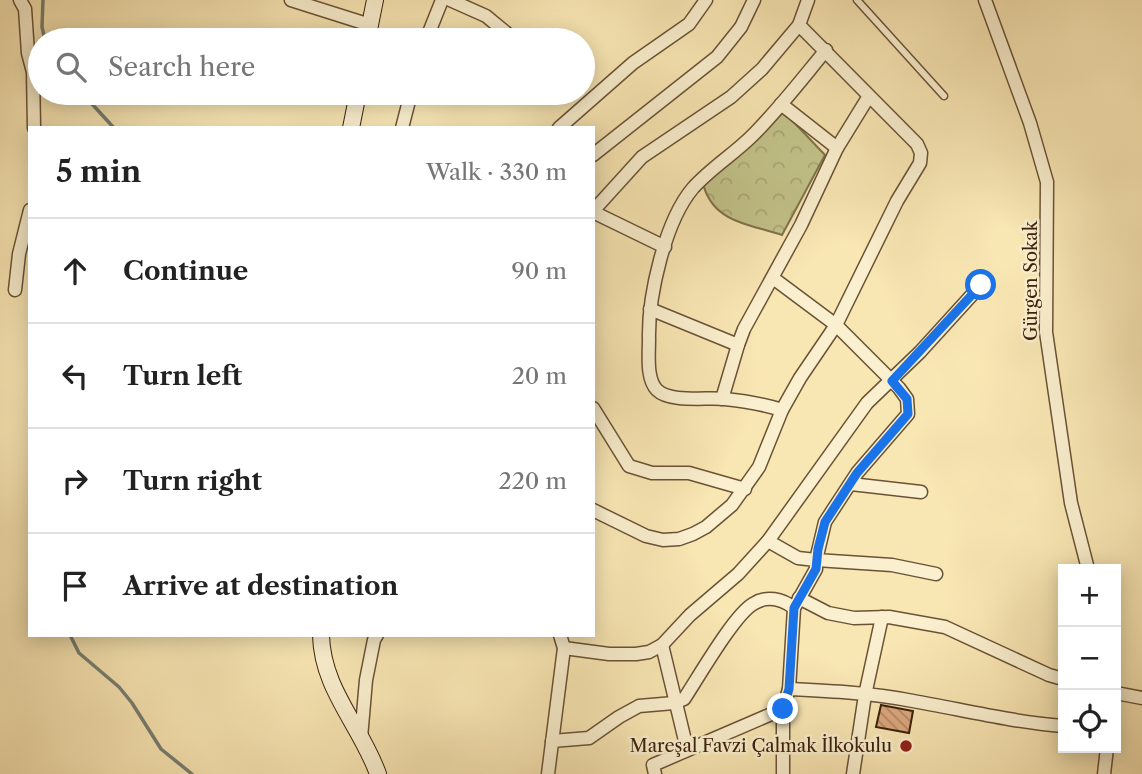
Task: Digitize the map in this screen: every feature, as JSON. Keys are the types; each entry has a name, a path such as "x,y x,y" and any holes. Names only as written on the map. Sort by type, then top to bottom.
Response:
{"main road":[{"path":"370,28 375,0"},
{"path":"351,126 356,105"},
{"path":"321,637 330,682 378,774"}],"street":[{"path":"20,0 25,9 28,53"},
{"path":"291,0 357,28"},
{"path":"431,28 442,0"},
{"path":"450,0 486,16 500,28"},
{"path":"595,97 634,63 689,24 706,0"},
{"path":"595,153 717,57 741,27 754,0"},
{"path":"595,209 642,157 731,97 752,78 780,50 799,25 808,0"},
{"name":"Gürgen Sokak","path":"985,0 1030,123 1047,182 1046,332 1071,503 1087,564"},
{"path":"595,511 646,536 663,540 679,539 693,534 706,527 732,505 759,467 782,410 800,377 836,325 897,201 920,163 921,153 917,144 799,25"},
{"path":"782,410 722,398 676,398 657,391 650,373 650,309 673,220 692,190 752,136 826,50"},
{"path":"722,398 737,345 801,225 837,148 869,96"},
{"path":"781,104 837,148"},
{"path":"34,105 34,126"},
{"path":"403,126 408,105"},
{"path":"561,126 586,105"},
{"path":"595,212 665,247"},
{"path":"15,290 19,254 28,218"},
{"path":"773,278 836,325 892,381 907,399 908,414 857,473 825,522 816,569 797,603 789,689 783,709 783,774"},
{"path":"548,774 562,642 609,654 649,652 662,645 691,615 738,574 768,541 867,403 892,381 981,285"},
{"path":"650,309 737,345"},
{"path":"595,411 628,466 652,473 690,473 745,489"},
{"path":"851,484 921,492"},
{"path":"768,541 798,558 892,565 936,574"},
{"path":"552,741 589,738 639,706 674,703 684,699 732,627 751,605 761,601 782,599 855,618 882,617 945,627 1058,678"},
{"path":"853,774 865,695 882,617"},
{"path":"361,738 366,680 376,637"},
{"path":"662,645 687,749"},
{"path":"789,689 910,700 1022,723 1058,726"},
{"path":"1121,695 1142,698"},
{"path":"655,774 653,765 783,709"},
{"path":"1104,774 1106,753"}],"lane":[{"path":"857,0 944,96"}],"green space":[{"path":"784,112 825,155 782,235 732,219 721,212 706,193 702,179"}],"building":[{"path":"881,705 913,711 909,733 876,727"}],"waterway":[{"path":"42,28 43,0"},
{"path":"93,105 112,126"},
{"path":"71,637 79,653 119,687 132,703 161,749 192,774"}],"place":[{"name":"Mareşal Favzi Çalmak İlkokulu","path":"906,746"}],"route":[{"path":"783,709 789,689 794,608 816,569 825,522 857,473 908,414 907,399 892,381 981,285"}]}
